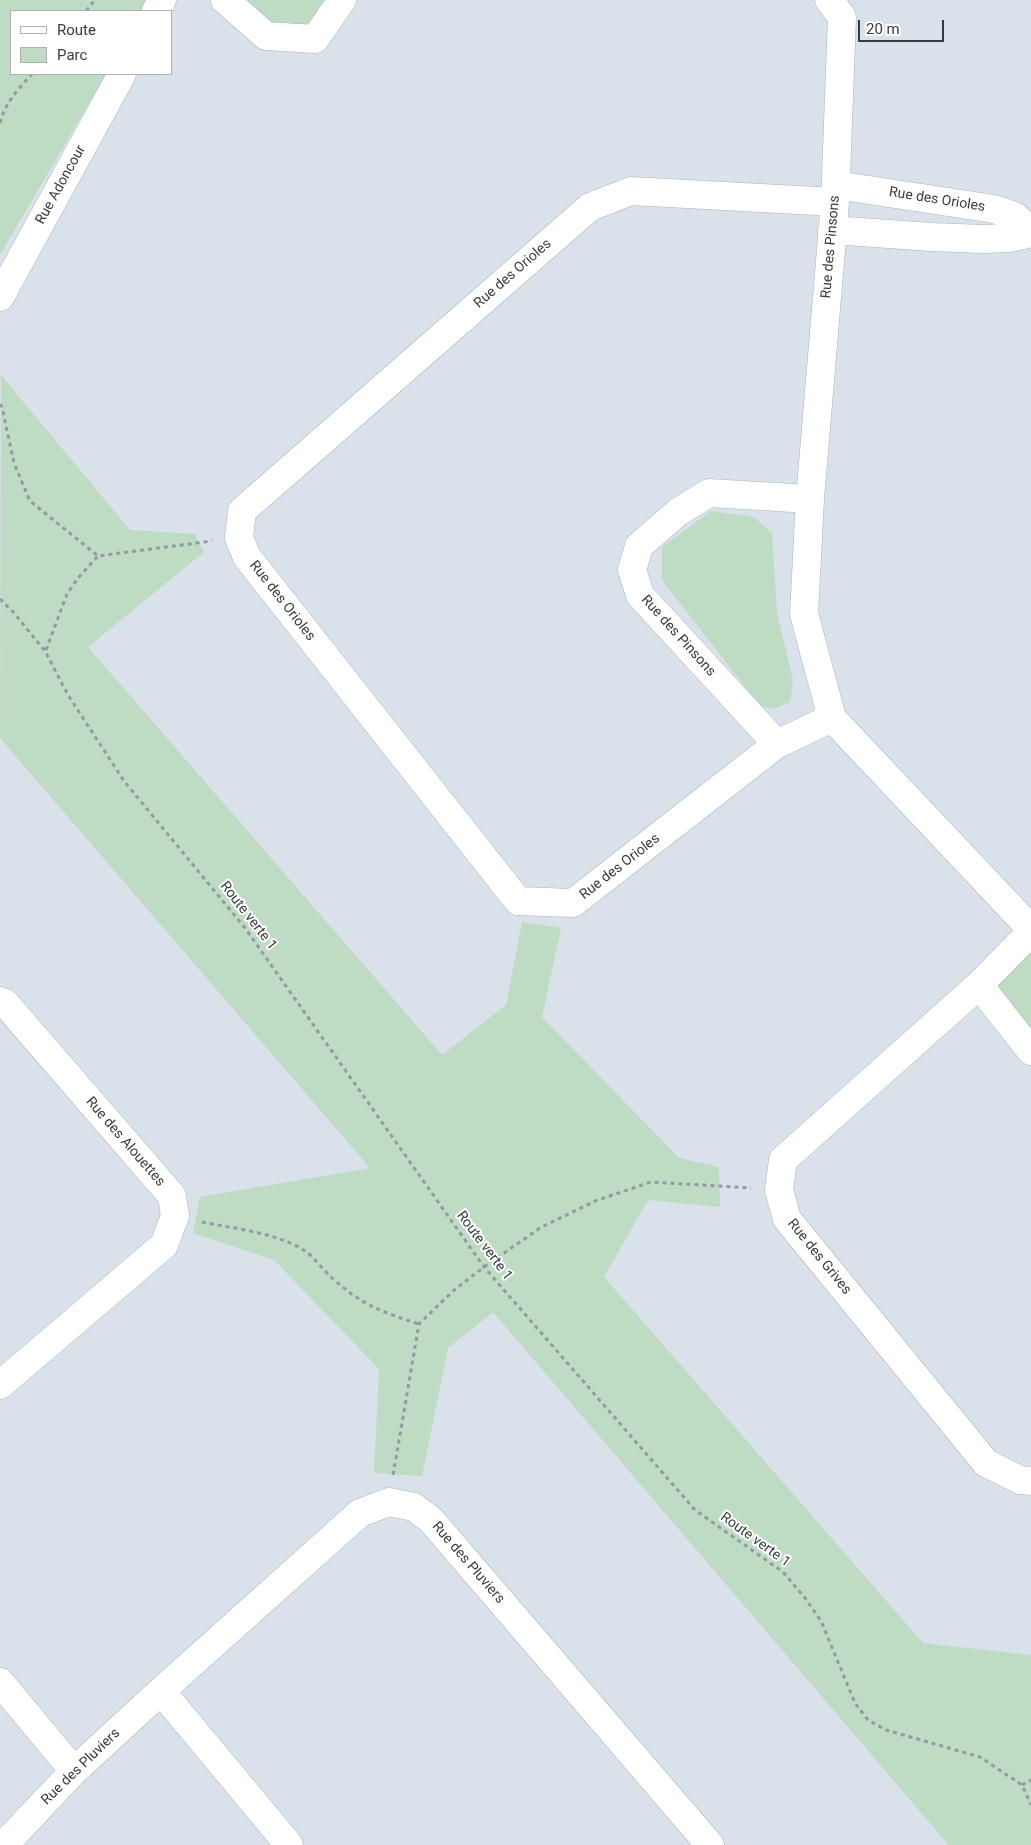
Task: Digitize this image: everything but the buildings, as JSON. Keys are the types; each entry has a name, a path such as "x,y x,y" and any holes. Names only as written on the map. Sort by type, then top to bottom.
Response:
{"street":[{"path":"225,0 266,36 315,39 342,0"},
{"name":"Rue des Pinsons","path":"829,0 842,18 835,194 810,499 804,614 832,718 1031,931 979,985"},
{"name":"Rue Adoncour","path":"0,297 121,75"},
{"name":"Rue des Orioles","path":"778,744 573,904 518,901 247,557 238,538 242,511 590,207 631,191 835,194 994,209 1015,216 1031,233 1010,238 983,239 832,230"},
{"name":"Rue des Pinsons","path":"778,744 640,595 632,570 639,546 678,512 709,493 810,499"},
{"path":"778,744 832,718"},
{"path":"979,985 1031,1051"},
{"name":"Rue des Grives","path":"979,985 783,1160 779,1190 787,1218 986,1463 1020,1480 1031,1481"},
{"name":"Rue des Alouettes","path":"0,1000 5,1003 172,1196 175,1216"},
{"path":"0,1385 164,1245 175,1216"},
{"name":"Rue des Pluviers","path":"4,1845 74,1771 360,1513 389,1502 414,1507 431,1520 710,1845"},
{"path":"0,1682 74,1771"},
{"path":"161,1691 289,1845"}],"path":[{"path":"87,10 95,0"},
{"path":"0,123 4,110 11,98 31,75"},
{"path":"0,404 14,463 30,501 98,556"},
{"path":"46,651 67,594 78,578 98,556 238,538"},
{"name":"Route verte 1","path":"0,598 46,651 68,695 124,781 245,928 484,1267 695,1510 783,1572 805,1598 820,1621 855,1703 868,1720 886,1730 980,1757 1022,1785"},
{"path":"389,1502 419,1324 453,1291 540,1228 595,1201 651,1182 779,1190"},
{"path":"175,1216 277,1237 304,1249 331,1277 357,1299 379,1310 419,1324"},
{"path":"1031,1780 1022,1785 1031,1805"}],"green space":[{"path":"0,0 150,0 144,10 10,10 10,75 105,75 0,255"},
{"path":"237,0 332,0 310,30 269,28"},
{"path":"1,375 130,530 195,534 204,552 88,647 442,1055 506,1005 522,922 561,928 542,1017 679,1158 719,1167 720,1207 648,1200 604,1277 923,1643 1031,1655 1031,1845 948,1845 493,1312 448,1348 422,1476 374,1473 379,1369 274,1260 193,1233 200,1197 370,1168 0,738"},
{"path":"711,511 754,517 772,533 777,613 793,680 790,702 774,709 760,706 662,580 662,547"},
{"path":"1031,941 1031,1040 989,986"}]}
